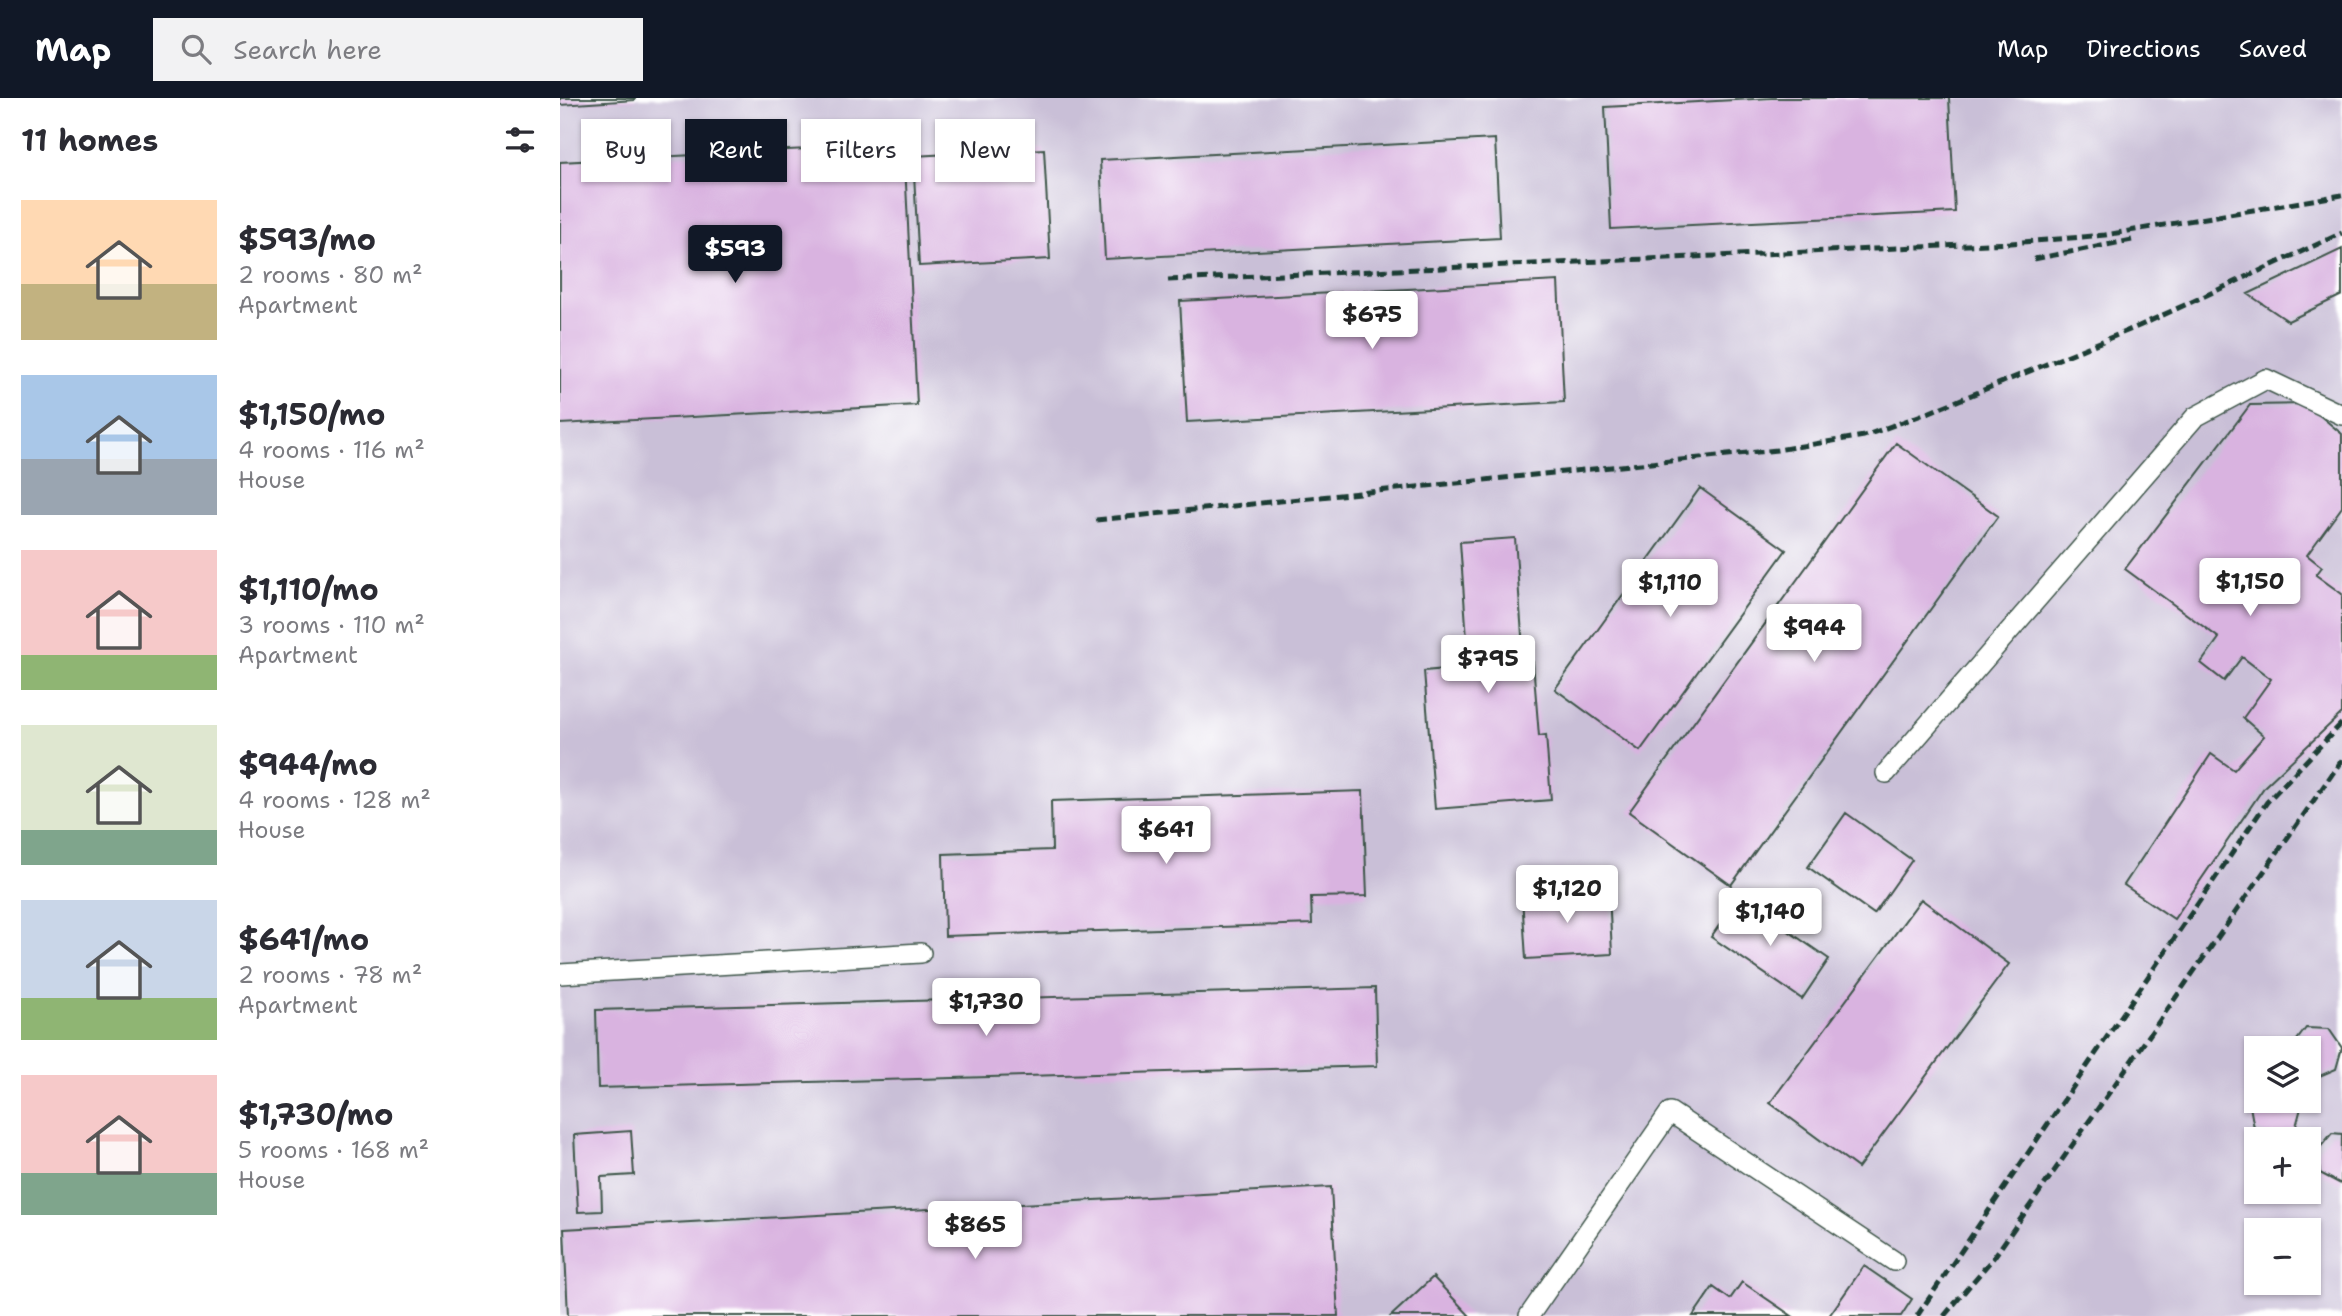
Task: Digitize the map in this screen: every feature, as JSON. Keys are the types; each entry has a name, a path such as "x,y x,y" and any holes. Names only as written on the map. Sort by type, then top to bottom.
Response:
{"lane":[{"path":"1886,773 2195,417 2266,379 2342,415"},
{"path":"560,974 921,953"},
{"path":"1529,1316 1670,1112 1894,1261"}],"shaded area":[{"path":"560,98 2342,98 2342,1316 560,1316"}],"building":[{"path":"560,98 635,98 635,100 560,105"},
{"path":"1772,98 1949,98 1955,212 1611,229 1605,107"},
{"path":"1495,139 1500,238 1105,259 1100,160"},
{"path":"801,149 801,182 906,182 917,405 560,424 560,162 581,161 581,182 671,182 671,156 685,155 685,182 787,182 787,150"},
{"path":"1035,149 1044,149 1050,259 919,266 914,182 921,182 921,156 935,155 935,182 1035,182"},
{"path":"2342,249 2342,295 2288,321 2248,294"},
{"path":"1558,281 1564,402 1187,422 1180,301"},
{"path":"2306,404 2342,434 2342,507 2307,555 2322,567 2316,575 2342,594 2342,713 2265,786 2174,919 2124,885 2211,754 2234,770 2264,736 2243,718 2271,679 2242,657 2224,681 2201,663 2219,638 2125,569 2250,405"},
{"path":"1896,443 1998,516 1731,885 1629,812"},
{"path":"1700,488 1786,550 1640,751 1555,689"},
{"path":"1515,538 1524,663 1533,662 1539,736 1546,735 1551,800 1435,809 1424,671 1469,667 1460,542"},
{"path":"1363,791 1367,896 1311,897 1312,924 945,936 943,854 1052,850 1051,801"},
{"path":"1846,813 1912,860 1874,914 1808,867"},
{"path":"1609,892 1612,954 1526,959 1522,897"},
{"path":"1739,897 1829,959 1802,999 1711,937"},
{"path":"1921,899 2009,964 1858,1168 1770,1103"},
{"path":"1375,988 1377,1066 598,1088 596,1010"},
{"path":"2306,1028 2329,1029 2342,1048 2336,1069 2321,1075 2321,1036 2300,1036"},
{"path":"2251,1113 2300,1113 2296,1127 2254,1127"},
{"path":"631,1131 634,1175 601,1177 602,1211 578,1212 574,1135"},
{"path":"2332,1133 2342,1134 2341,1184 2321,1174 2321,1146"},
{"path":"1331,1187 1338,1316 568,1316 564,1229"},
{"path":"1864,1266 1912,1299 1901,1316 1829,1316"},
{"path":"1433,1277 1470,1316 1391,1316"},
{"path":"1742,1282 1792,1316 1693,1316 1713,1287 1730,1299"}],"railway":[{"path":"1168,280 2011,243 2105,235 2342,195"},
{"path":"1096,520 1777,450 1864,436 1930,412 2139,326 2342,233"},
{"path":"2034,259 2132,240"},
{"path":"1917,1316 2267,802 2342,723"},
{"path":"1944,1316 1994,1257 2342,760"}]}
